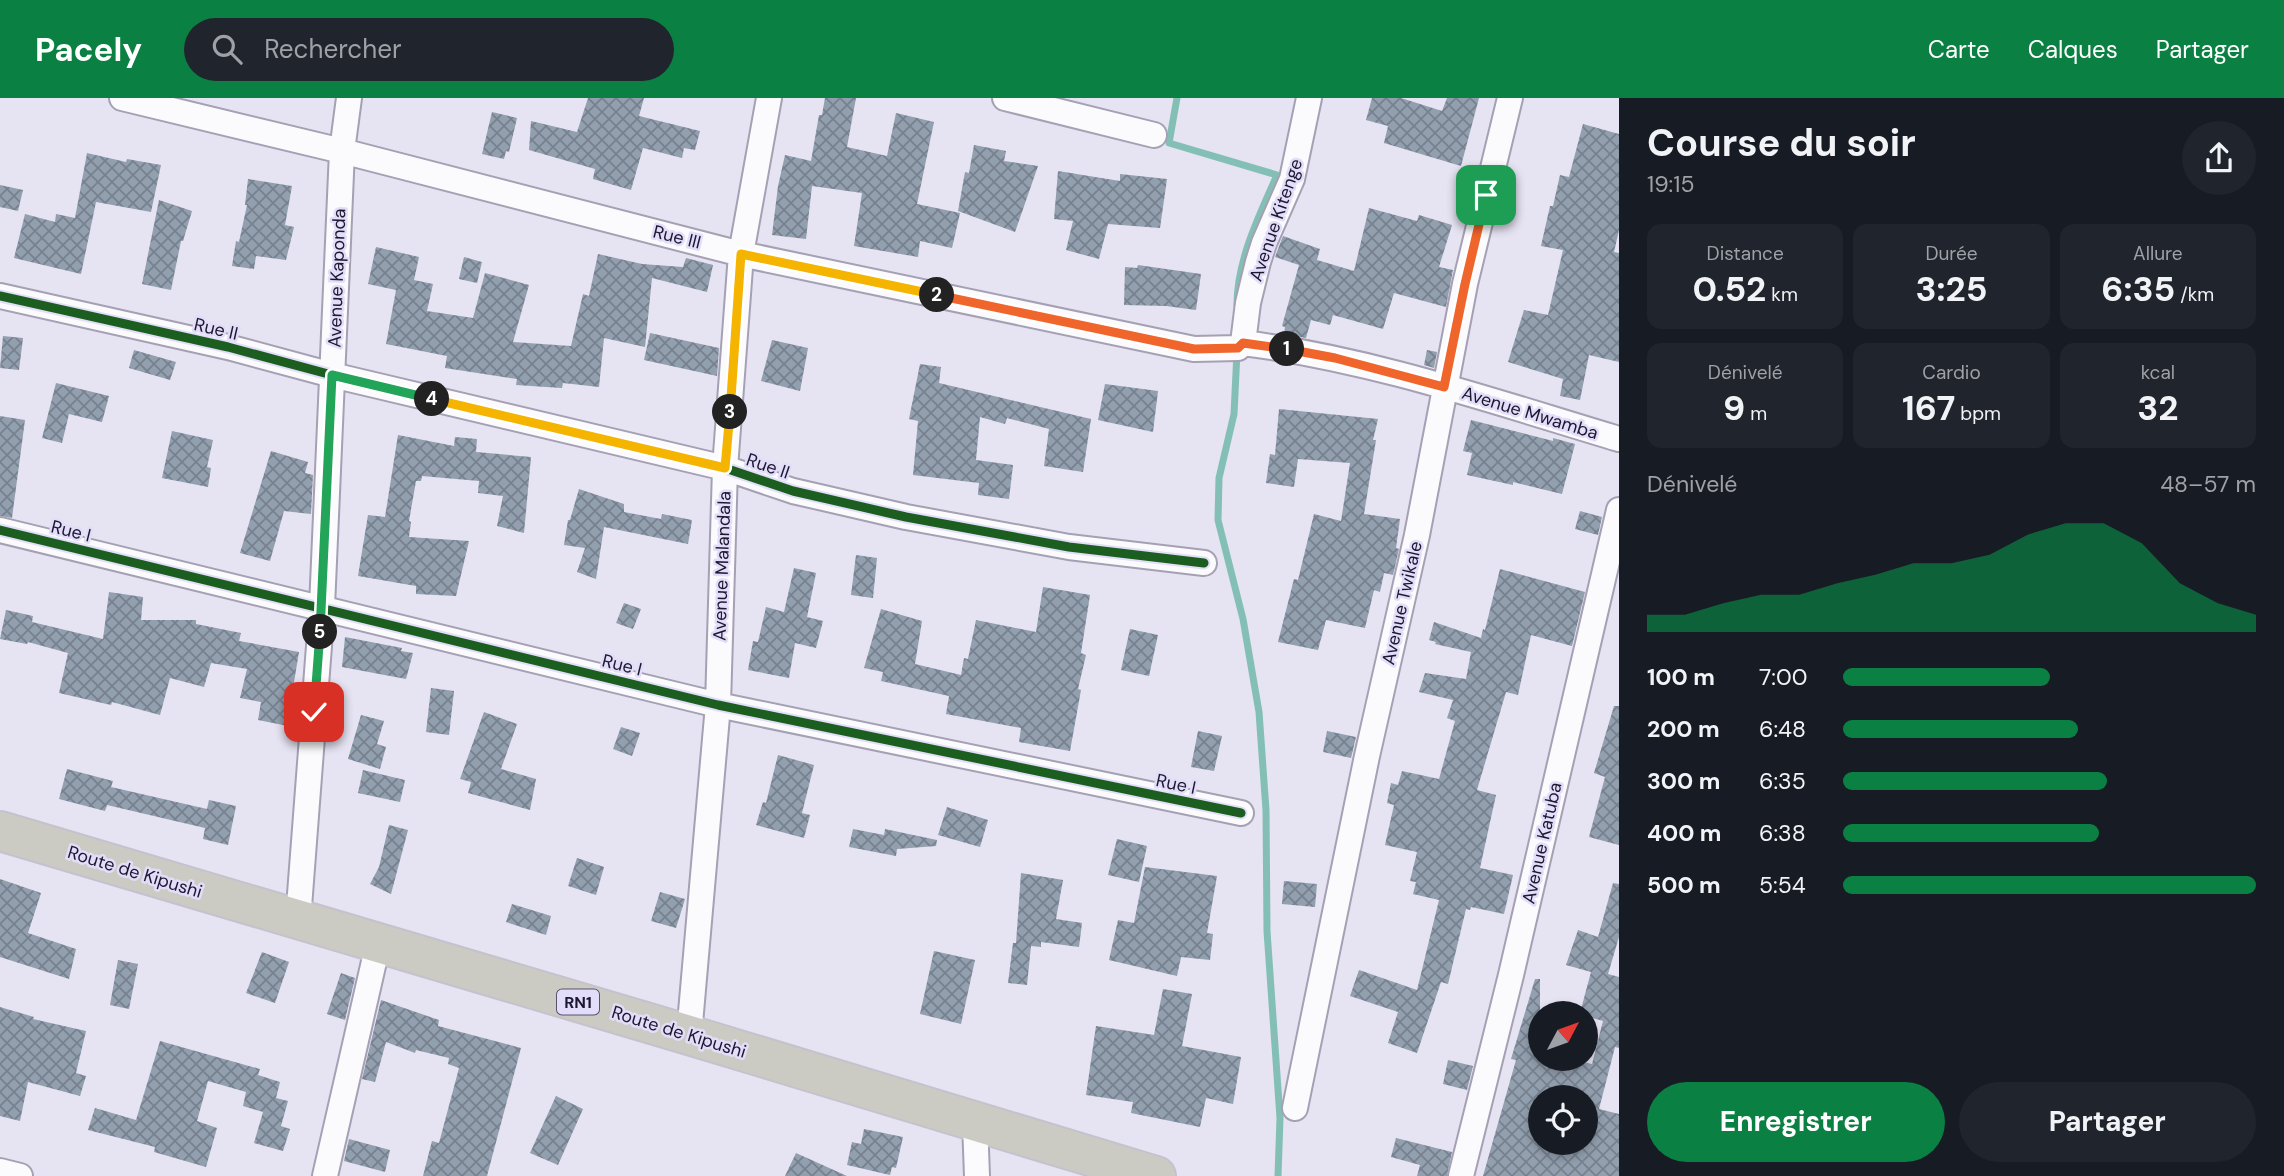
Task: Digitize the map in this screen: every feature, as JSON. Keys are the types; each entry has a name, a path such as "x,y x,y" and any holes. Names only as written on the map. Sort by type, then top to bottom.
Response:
{"highway":[{"name":"Route de Kipushi","path":"0,831 975,1122 1102,1168 1156,1176"}],"street":[{"name":"Rue III","path":"122,98 342,151 741,254 1194,349 1240,345"},
{"name":"Avenue Kaponda","path":"298,920 321,607 342,151 349,98"},
{"name":"Avenue Malandala","path":"690,1035 718,705 725,468 741,254 769,98"},
{"path":"1004,98 1154,135"},
{"name":"Avenue Kitenge","path":"1240,345 1258,262 1292,179 1309,98"},
{"name":"Avenue Twikale","path":"1295,1108 1361,782 1420,522 1465,284 1510,98"},
{"name":"Rue II","path":"0,296 228,347 332,375 725,468 793,491 906,517 1069,547 1204,563"},
{"name":"Avenue Mwamba","path":"1240,345 1296,350 1335,358 1619,439"},
{"name":"Avenue Katuba","path":"1461,1176 1511,975 1619,510"},
{"name":"Rue I","path":"0,530 718,705 1241,813"},
{"path":"325,1176 379,944"},
{"path":"975,1122 977,1176"},
{"path":"0,1171 20,1176"}],"building":[{"path":"588,98 644,98 639,116 700,131 695,150 684,148 682,158 643,148 631,190 593,179 595,169 529,150 531,121 577,132"},
{"path":"825,98 856,98 847,147 887,156 896,113 934,122 917,204 960,213 952,248 920,241 918,257 854,246 862,193 812,186 806,239 772,235 785,155 811,161 819,115 822,115"},
{"path":"1372,98 1401,98 1442,111 1447,98 1479,98 1461,166 1384,143 1388,126 1366,120"},
{"path":"492,112 517,118 509,152 506,151 504,159 482,154"},
{"path":"1583,124 1619,134 1619,230 1614,252 1619,253 1619,362 1589,355 1580,400 1560,396 1563,379 1508,362 1524,310 1548,315 1563,250 1541,246 1560,175 1569,177"},
{"path":"974,145 1006,151 1004,161 1038,166 1015,232 958,211 965,172 969,173"},
{"path":"87,153 126,162 127,159 161,165 151,212 96,202 81,274 14,258 25,214 55,222 56,214 75,218"},
{"path":"1058,171 1120,181 1120,174 1167,179 1160,228 1108,224 1099,259 1066,250 1073,221 1054,219"},
{"path":"248,179 292,186 285,225 294,227 286,260 256,256 254,269 232,266 247,205"},
{"path":"0,185 23,190 18,211 0,207"},
{"path":"159,200 192,211 181,241 171,290 142,284"},
{"path":"1369,208 1417,221 1419,215 1452,225 1439,267 1453,270 1446,307 1394,293 1383,329 1333,315 1330,325 1311,320 1306,338 1284,334 1285,327 1282,326 1299,265 1275,257 1283,236 1320,249 1317,260 1354,271"},
{"path":"376,247 419,257 414,280 433,284 427,311 473,318 485,273 529,285 513,342 571,346 583,294 589,296 598,254 642,264 683,267 686,258 713,265 707,292 652,278 645,347 604,338 599,387 563,383 562,388 516,385 517,379 445,368 447,356 386,344 396,290 368,284"},
{"path":"464,257 482,262 477,283 459,279"},
{"path":"1138,265 1201,274 1196,310 1124,305 1125,267 1137,268"},
{"path":"650,333 719,348 717,376 644,360"},
{"path":"3,336 23,338 19,370 0,368"},
{"path":"772,340 808,348 800,391 761,381"},
{"path":"134,350 176,362 170,380 129,368"},
{"path":"1427,350 1437,352 1434,368 1424,365"},
{"path":"920,364 941,367 939,383 1091,419 1083,472 1044,466 1049,429 1007,418 1005,424 980,417 976,460 1013,465 1009,499 978,495 979,483 913,475 918,421 909,419"},
{"path":"56,383 109,396 102,422 69,414 62,443 42,438"},
{"path":"1105,384 1158,391 1153,432 1098,420"},
{"path":"1279,409 1378,419 1364,514 1400,519 1396,548 1399,549 1393,575 1384,573 1380,592 1374,590 1365,628 1326,620 1318,650 1278,642 1294,579 1298,580 1314,514 1341,521 1350,463 1298,459 1294,487 1266,483 1270,454 1275,455"},
{"path":"0,416 25,420 12,518 0,516"},
{"path":"1471,420 1575,444 1562,494 1513,482 1513,485 1467,475 1472,453 1463,451"},
{"path":"172,431 213,440 207,467 211,468 208,487 162,478"},
{"path":"398,435 454,446 455,437 477,439 476,452 531,457 524,533 497,526 503,496 478,493 479,481 422,476 421,481 416,481 409,537 469,541 456,596 416,594 416,586 358,576 368,515 385,517"},
{"path":"271,451 308,462 305,473 313,475 311,514 284,511 270,561 240,553"},
{"path":"579,489 624,504 624,512 661,519 662,514 692,520 688,544 604,527 596,579 577,572 585,548 564,545 568,520"},
{"path":"1580,511 1602,517 1598,535 1575,529"},
{"path":"856,555 877,558 873,598 851,595"},
{"path":"794,568 816,573 807,617 823,621 816,648 795,643 789,678 748,670 753,641 758,642 766,607 784,612"},
{"path":"1500,569 1585,592 1572,646 1531,635 1518,695 1506,692 1477,790 1496,795 1480,868 1513,875 1504,914 1471,907 1470,910 1466,909 1448,984 1441,982 1417,1053 1388,1043 1398,1012 1350,996 1359,970 1417,990 1439,900 1413,894 1416,882 1410,881 1417,852 1385,845 1394,805 1387,803 1391,783 1398,785 1402,771 1439,779 1455,721 1447,718 1453,700 1419,692 1425,673 1466,679 1471,652 1435,644 1436,642 1429,640 1434,622 1481,638"},
{"path":"1043,587 1090,595 1081,653 1086,655 1078,689 1081,690 1070,751 1019,742 1021,728 946,714 949,696 881,681 883,672 864,668 881,609 922,621 915,664 961,675 964,658 968,659 976,620 1036,632"},
{"path":"109,592 143,597 141,620 196,620 196,624 241,633 239,641 299,652 292,694 296,695 288,726 258,720 261,702 240,698 247,669 211,663 204,687 170,678 160,715 112,702 111,705 59,693 68,653 28,642 0,639 6,610 33,616 32,622 103,639"},
{"path":"624,603 641,609 633,629 616,623"},
{"path":"1130,629 1158,635 1149,676 1121,670"},
{"path":"345,637 402,648 401,651 413,653 406,679 342,667"},
{"path":"431,688 454,691 449,735 426,732"},
{"path":"1614,706 1619,706 1619,845 1589,837 1605,777 1594,773"},
{"path":"484,712 517,724 501,769 536,779 530,810 468,793 471,782 460,779"},
{"path":"361,715 384,721 377,744 386,747 380,769 348,759"},
{"path":"621,727 640,733 632,756 613,749"},
{"path":"1198,731 1222,736 1214,771 1191,767"},
{"path":"1327,731 1356,737 1351,758 1323,752"},
{"path":"778,755 814,765 802,813 810,815 804,838 756,825 763,802 766,803"},
{"path":"67,769 113,781 111,787 207,809 209,800 236,806 228,845 203,839 205,828 107,805 105,811 59,799"},
{"path":"363,770 405,780 400,802 358,793"},
{"path":"947,807 988,820 980,847 938,835"},
{"path":"389,825 408,830 391,894 370,884 379,867"},
{"path":"853,829 884,835 885,829 937,840 936,846 897,849 896,856 849,847"},
{"path":"1117,839 1147,846 1139,882 1108,875"},
{"path":"577,858 604,867 596,895 568,886"},
{"path":"1145,867 1217,876 1207,933 1213,934 1210,960 1181,957 1177,976 1109,960 1118,920 1134,923"},
{"path":"1021,873 1063,880 1056,919 1082,923 1079,947 1041,942 1041,947 1031,946 1027,985 1008,983 1013,943 1016,943"},
{"path":"0,879 41,893 28,933 76,949 69,979 0,957"},
{"path":"1284,881 1317,884 1315,907 1282,904"},
{"path":"1613,883 1619,884 1619,937 1608,974 1619,977 1619,1048 1615,1047 1599,1109 1619,1114 1619,1176 1483,1176 1516,1060 1511,1059 1528,1002 1528,1071 1598,1071 1598,1041 1603,1021 1598,1020 1598,1001 1583,1001 1591,972 1566,965 1578,930 1598,937"},
{"path":"660,892 685,899 676,928 651,921"},
{"path":"512,904 551,916 546,935 506,922"},
{"path":"934,951 975,960 961,1024 920,1014"},
{"path":"262,952 289,962 275,1003 246,993"},
{"path":"118,960 138,964 129,1009 110,1005"},
{"path":"341,973 355,978 345,1020 327,1014"},
{"path":"1535,979 1540,979 1540,1001 1528,1001"},
{"path":"1163,989 1192,994 1182,1046 1241,1057 1233,1104 1206,1098 1200,1127 1131,1113 1133,1102 1086,1095 1096,1026 1154,1035"},
{"path":"381,1000 439,1020 438,1026 521,1048 487,1176 423,1176 432,1141 439,1143 459,1068 448,1064 449,1058 416,1050 415,1053 386,1042 375,1082 362,1079"},
{"path":"0,1007 34,1017 33,1019 86,1031 76,1073 86,1076 80,1096 28,1082 20,1121 0,1116"},
{"path":"160,1041 260,1069 258,1075 280,1082 276,1098 288,1101 281,1126 290,1129 283,1151 254,1143 263,1112 243,1106 246,1092 208,1081 197,1121 217,1128 206,1167 154,1152 155,1147 88,1130 95,1108 136,1120"},
{"path":"1448,1060 1473,1066 1467,1090 1443,1084"},
{"path":"556,1096 583,1109 558,1165 530,1153"},
{"path":"864,1129 903,1137 896,1168 892,1167 890,1175 847,1165 852,1142 861,1144"},
{"path":"1396,1138 1452,1152 1447,1176 1417,1176 1420,1165 1391,1157"},
{"path":"349,1139 390,1150 385,1172 344,1161"},
{"path":"796,1153 847,1176 785,1176"}],"waterway":[{"path":"1177,98 1169,143 1277,175 1245,255 1237,305"},
{"path":"1237,352 1234,414 1219,478 1218,520 1243,619 1259,712 1266,810 1267,931 1280,1118 1278,1176"}],"cycle path":[{"path":"0,296 228,347 332,375 725,468 793,491 906,517 1069,547 1204,563"},
{"path":"0,530 718,705 1241,813"}],"route":[{"path":"314,712 327,512 332,375 725,468 741,254 1194,349 1238,348 1243,343 1296,350 1444,387 1486,195"}]}
